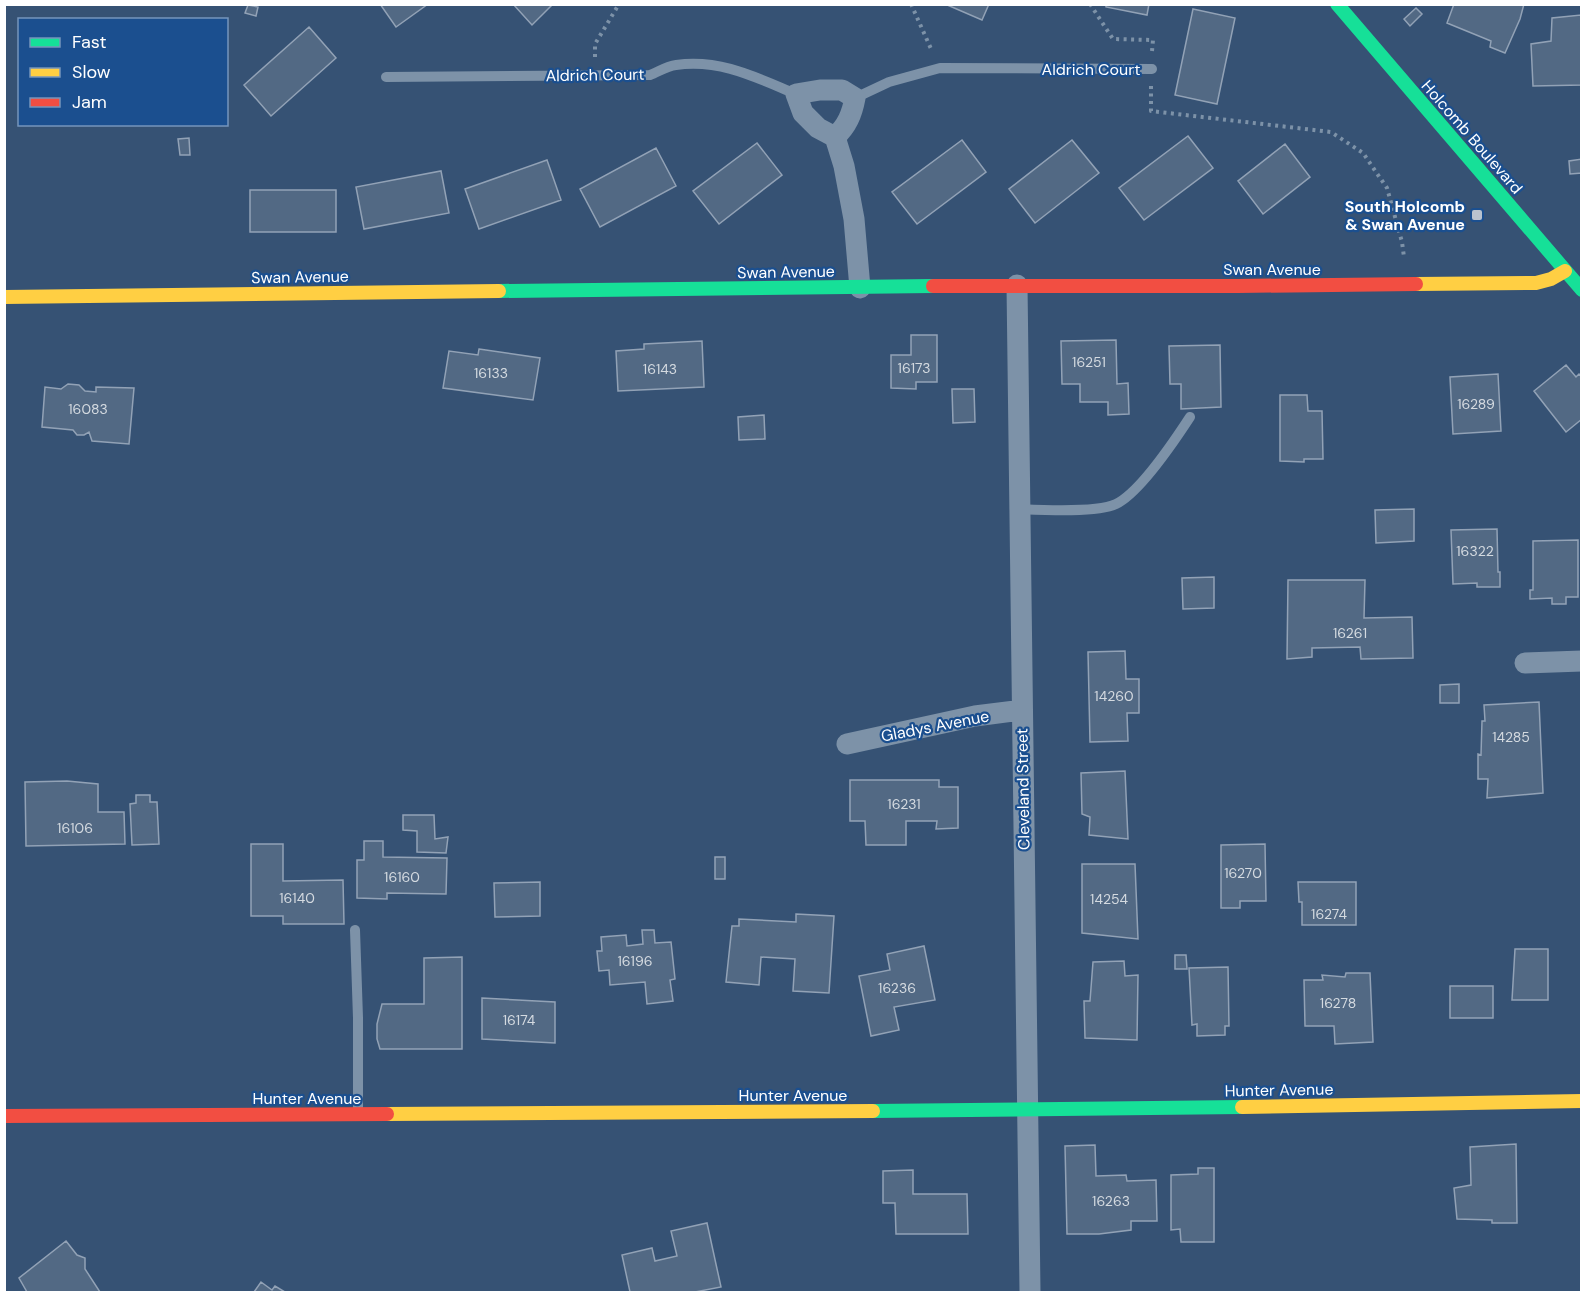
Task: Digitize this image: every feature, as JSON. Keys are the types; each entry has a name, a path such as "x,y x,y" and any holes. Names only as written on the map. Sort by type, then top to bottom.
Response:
{"street":[{"name":"Holcomb Boulevard","path":"1337,4 1581,290"},
{"path":"835,137 852,114 855,98 842,90 820,90 796,94 803,113 818,128 835,137 844,166 854,219 860,288"},
{"name":"Swan Avenue","path":"4,297 1017,285 1536,283 1551,279 1565,271"},
{"name":"Cleveland Street","path":"1017,285 1030,1293"},
{"path":"1525,663 1581,662"},
{"name":"Gladys Avenue","path":"848,744 975,716 1022,710"},
{"name":"Hunter Avenue","path":"4,1116 1028,1110 1581,1101"}],"lane":[{"name":"Aldrich Court","path":"386,77 650,75 674,65 708,64 738,70 796,94"},
{"name":"Aldrich Court","path":"855,98 889,82 940,68 1152,69"},
{"path":"1020,509 1104,508 1117,504 1130,494 1176,438 1190,417"},
{"path":"355,930 358,1114"}],"path":[{"path":"595,75 595,44 619,4"},
{"path":"910,4 940,68"},
{"path":"1090,4 1113,39 1153,40 1151,111 1331,132 1363,153 1387,188 1402,242 1407,285"}],"building":[{"path":"380,4 428,4 396,27"},
{"path":"513,4 553,4 532,25"},
{"path":"945,4 989,4 982,20"},
{"path":"1106,4 1149,4 1147,15 1106,7"},
{"path":"1454,4 1524,4 1505,53 1490,47 1491,41 1447,23"},
{"path":"248,5 258,7 256,16 245,13"},
{"path":"1416,8 1422,14 1410,26 1404,19"},
{"path":"1193,9 1235,18 1217,104 1175,95"},
{"path":"1581,15 1582,85 1533,86 1531,44 1551,41 1552,18"},
{"path":"309,27 336,58 271,116 244,85"},
{"path":"1188,136 1213,168 1144,220 1119,188"},
{"path":"189,138 190,155 180,155 178,139"},
{"path":"962,140 986,172 917,224 892,192"},
{"path":"1072,140 1099,173 1035,223 1009,189"},
{"path":"757,143 782,175 719,224 693,191"},
{"path":"1285,144 1310,177 1263,214 1238,181"},
{"path":"656,148 676,186 600,227 580,189"},
{"path":"1582,159 1582,173 1570,174 1569,161"},
{"path":"547,160 561,200 479,229 465,189"},
{"path":"441,171 449,213 364,229 356,187"},
{"path":"250,190 336,190 336,232 250,232"},
{"path":"911,335 937,335 937,382 916,382 916,389 891,388 891,355 911,355"},
{"path":"1116,340 1117,384 1128,383 1129,414 1108,415 1108,402 1080,402 1080,384 1062,384 1061,341"},
{"path":"702,341 704,387 618,391 616,351 644,349 644,344"},
{"path":"1220,345 1221,407 1181,409 1181,384 1170,384 1169,346"},
{"path":"479,349 540,358 533,400 443,388 449,351 478,355"},
{"path":"1566,365 1576,377 1579,374 1582,377 1582,419 1566,432 1534,391"},
{"path":"1498,374 1501,431 1453,434 1450,377"},
{"path":"68,384 79,385 85,391 96,392 96,387 134,388 129,444 92,441 89,432 77,435 73,430 42,427 45,387 61,389"},
{"path":"952,389 974,389 975,422 953,423"},
{"path":"1280,395 1307,395 1308,411 1322,411 1323,459 1304,459 1304,462 1280,461"},
{"path":"764,415 765,439 739,440 738,417"},
{"path":"1414,509 1414,541 1376,543 1375,510"},
{"path":"1497,529 1500,587 1477,587 1477,583 1453,584 1451,530"},
{"path":"1578,540 1578,597 1566,597 1566,604 1552,604 1552,598 1530,599 1530,590 1533,590 1533,541"},
{"path":"1214,577 1214,608 1183,609 1182,578"},
{"path":"1288,580 1365,580 1364,618 1412,617 1413,658 1361,659 1360,647 1312,648 1312,657 1287,659"},
{"path":"1125,651 1126,679 1139,679 1139,713 1127,713 1128,741 1090,742 1088,652"},
{"path":"1459,684 1459,703 1440,703 1440,685"},
{"path":"1539,702 1543,793 1487,798 1488,779 1478,779 1478,754 1481,755 1482,721 1485,721 1484,705"},
{"path":"1125,771 1128,839 1089,835 1090,817 1082,814 1081,773"},
{"path":"850,780 939,780 939,787 958,787 958,828 936,829 937,821 906,821 906,845 866,845 865,821 850,821"},
{"path":"67,781 98,784 98,812 124,812 125,844 26,846 25,782"},
{"path":"136,795 150,795 150,802 157,802 159,844 132,845 130,804 136,803"},
{"path":"403,815 434,815 435,839 448,837 446,853 417,852 417,831 403,830"},
{"path":"364,841 383,841 383,857 447,858 446,894 387,893 387,899 357,898 357,860 364,860"},
{"path":"251,844 283,844 283,881 343,880 344,924 283,924 283,916 251,916"},
{"path":"1265,844 1266,901 1240,901 1240,908 1221,908 1221,845"},
{"path":"715,857 725,857 725,879 715,879"},
{"path":"1082,864 1135,864 1138,939 1082,933"},
{"path":"540,882 540,916 495,917 494,883"},
{"path":"1298,882 1356,882 1356,925 1302,925 1302,902 1299,902"},
{"path":"796,914 834,916 829,993 793,991 795,959 761,957 759,985 726,982 732,926 739,926 739,919 796,922"},
{"path":"642,930 654,930 655,943 671,942 675,979 670,980 673,1001 647,1004 645,982 610,985 609,970 599,971 597,951 602,951 601,937 626,935 627,946 643,944"},
{"path":"924,946 935,1000 894,1007 899,1030 871,1036 859,976 890,970 887,954"},
{"path":"1515,949 1548,949 1548,1000 1512,1000"},
{"path":"1175,955 1186,955 1187,969 1175,969"},
{"path":"462,957 462,1049 380,1049 377,1024 382,1004 424,1004 424,958"},
{"path":"1124,961 1125,976 1138,975 1137,1040 1085,1038 1084,1001 1090,1001 1093,962"},
{"path":"1228,967 1229,1026 1225,1026 1225,1035 1197,1036 1197,1024 1192,1025 1189,968"},
{"path":"1346,973 1370,973 1373,1042 1335,1044 1334,1026 1305,1026 1304,980 1323,980 1322,975 1345,977"},
{"path":"1450,986 1493,986 1493,1018 1450,1018"},
{"path":"482,998 555,1002 555,1043 482,1039"},
{"path":"1516,1144 1517,1223 1457,1219 1454,1188 1471,1185 1470,1147"},
{"path":"1095,1145 1096,1176 1126,1175 1127,1181 1156,1180 1157,1221 1131,1221 1131,1230 1099,1234 1067,1234 1065,1146"},
{"path":"1198,1168 1214,1168 1214,1242 1181,1242 1180,1229 1171,1230 1171,1175 1198,1174"},
{"path":"913,1170 913,1194 967,1194 968,1234 896,1234 895,1203 883,1203 883,1171"},
{"path":"707,1223 721,1287 695,1292 630,1292 622,1255 652,1248 655,1261 677,1256 671,1231"},
{"path":"66,1241 77,1255 85,1258 85,1269 100,1292 27,1292 19,1278"},
{"path":"261,1282 272,1290 275,1286 285,1292 254,1292"}],"traffic: fast":[{"path":"1337,4 1582,290"},
{"path":"499,291 933,286"},
{"path":"873,1111 1242,1107"}],"traffic: slow":[{"path":"1416,284 1536,283 1551,279 1565,271"},
{"path":"4,297 499,291"},
{"path":"1242,1107 1582,1101"},
{"path":"387,1114 873,1111"}],"traffic: jam":[{"path":"933,286 1416,284"},
{"path":"4,1116 387,1114"}],"place":[{"name":"South Holcomb & Swan Avenue","path":"1477,215"}]}
